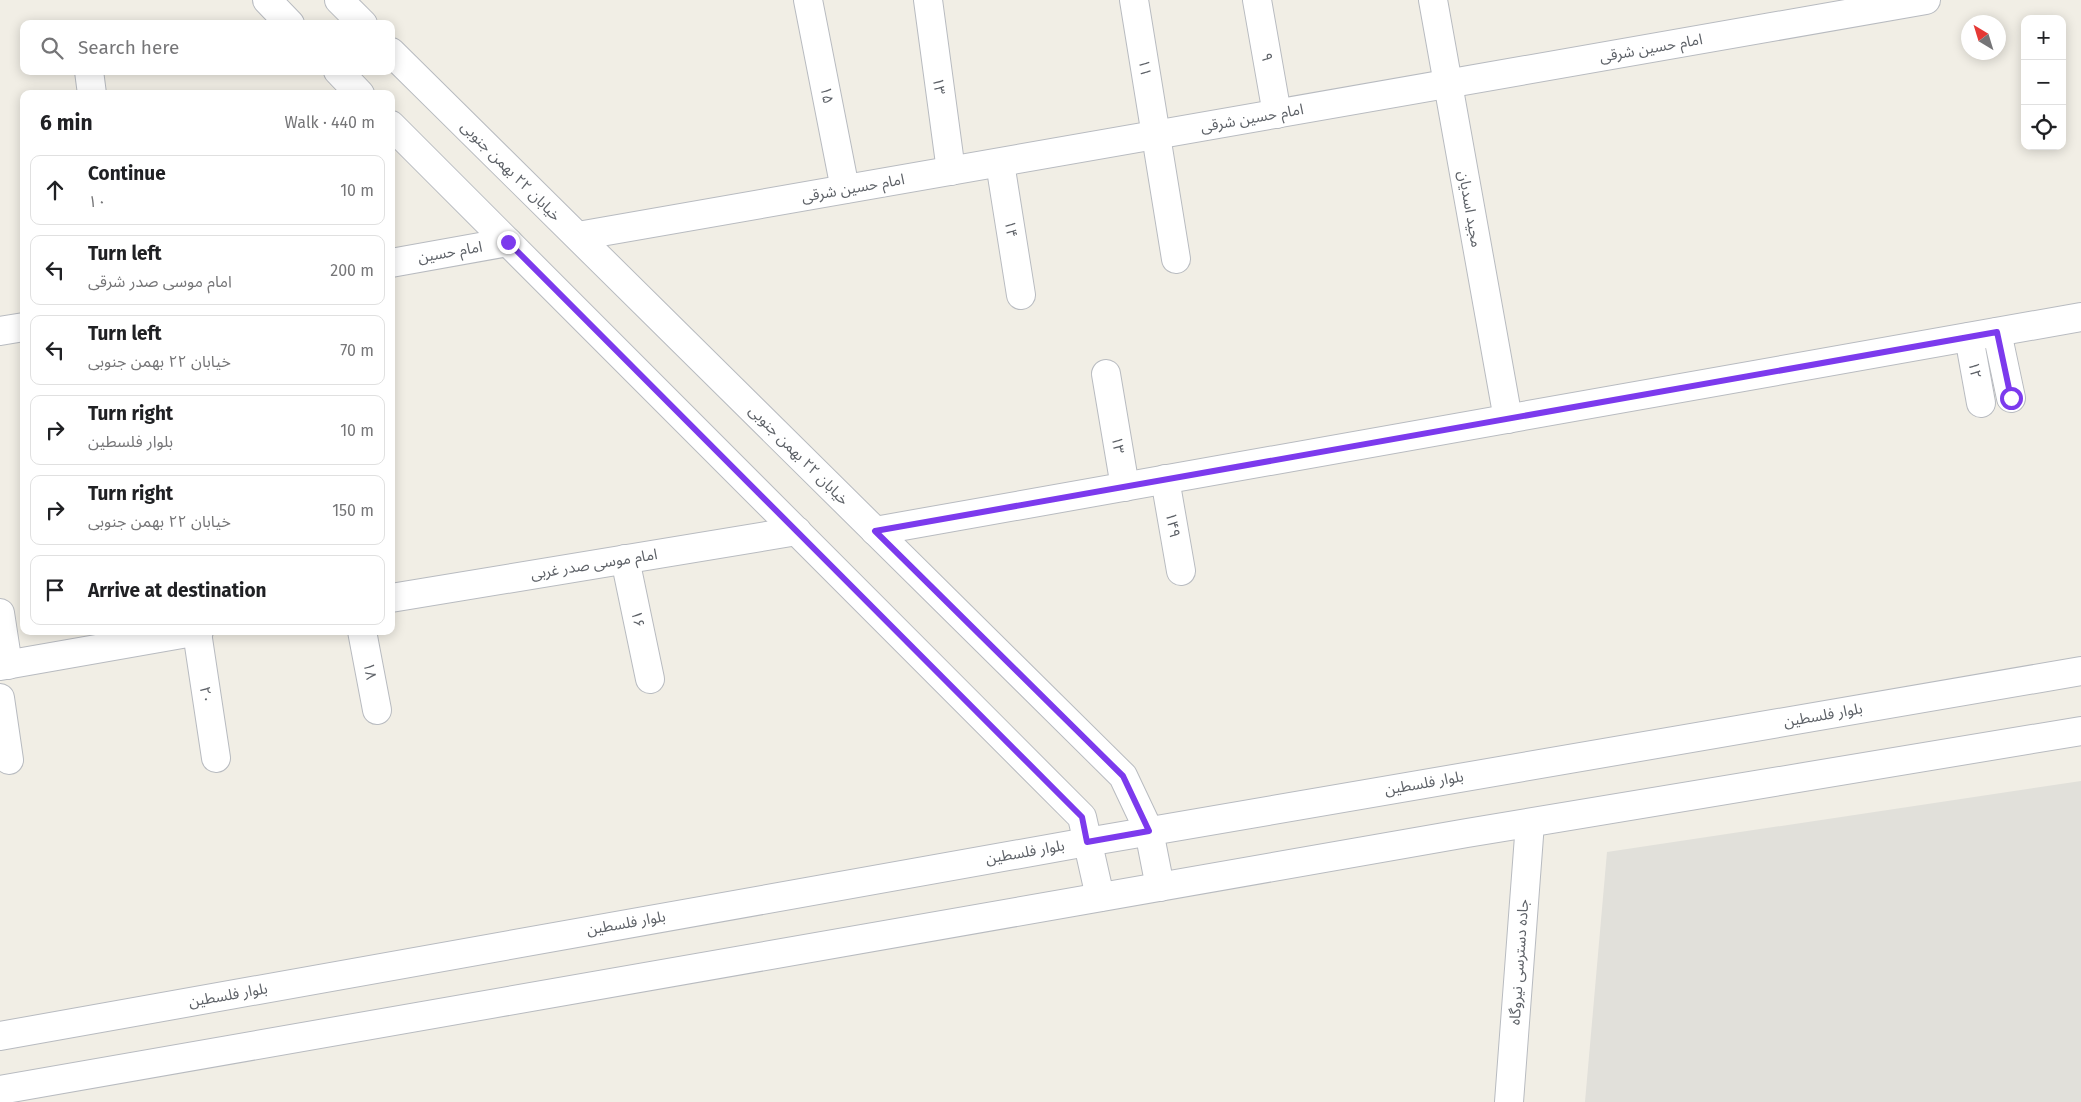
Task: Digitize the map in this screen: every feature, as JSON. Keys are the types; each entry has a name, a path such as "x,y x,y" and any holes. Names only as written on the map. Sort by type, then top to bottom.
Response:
{"street":[{"path":"267,0 286,20"},
{"path":"339,0 359,20"},
{"name":"۱۵","path":"808,0 845,189"},
{"name":"۱۳","path":"928,0 951,171"},
{"name":"۱۱","path":"1134,0 1176,259"},
{"name":"۹","path":"1257,0 1277,114"},
{"name":"مجید اسدیان","path":"1433,0 1508,419"},
{"name":"امام حسین شرقی","path":"578,236 1926,0"},
{"name":"خیابان ۲۲ بهمن جنوبی","path":"395,56 1123,776 1149,831 1160,887"},
{"path":"90,75 91,90"},
{"path":"342,75 356,90"},
{"path":"395,129 1082,817 1100,897"},
{"name":"۱۴","path":"1000,163 1021,295"},
{"name":"امام حسین","path":"395,262 508,242"},
{"path":"875,531 2081,317"},
{"path":"0,331 20,328"},
{"path":"1997,332 2011,398"},
{"name":"۱۲","path":"1969,337 1981,403"},
{"name":"۱۳","path":"1106,374 1125,487"},
{"name":"۱۴۹","path":"1165,480 1181,571"},
{"name":"امام موسی صدر غربی","path":"395,597 797,531"},
{"name":"۱۶","path":"625,559 650,679"},
{"path":"0,612 4,665 180,635"},
{"name":"۲۰","path":"198,635 216,758"},
{"name":"۱۸","path":"363,635 377,710"},
{"name":"بلوار فلسطین","path":"0,1036 1149,831 2081,671"},
{"path":"0,698 9,760"},
{"path":"0,1090 1100,897 2081,731"},
{"name":"جاده دسترسی نیروگاه","path":"1509,1102 1530,823"}],"shaded area":[{"path":"2081,781 2081,1102 1585,1102 1607,852"}],"route":[{"path":"508,242 1082,817 1087,842 1149,831 1123,776 875,531 1997,332 2011,398"}]}
